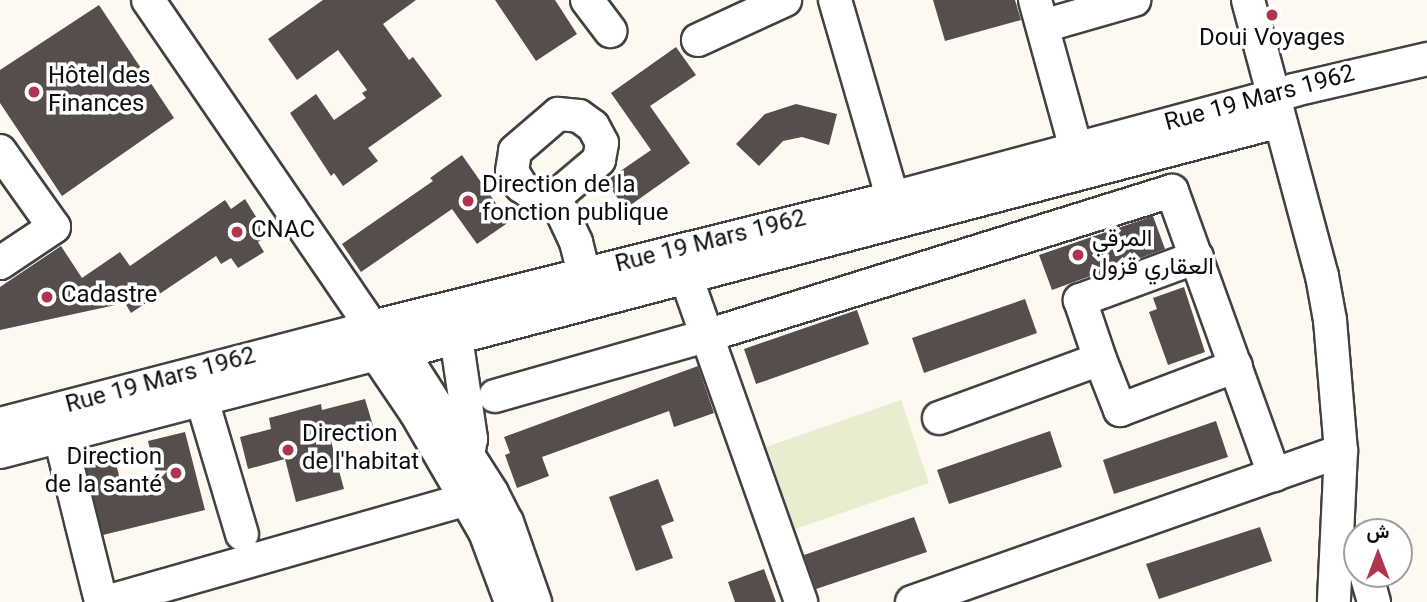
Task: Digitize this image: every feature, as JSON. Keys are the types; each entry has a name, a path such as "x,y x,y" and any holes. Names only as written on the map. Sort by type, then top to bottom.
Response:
{"street":[{"path":"148,0 383,344 468,455 507,522 535,602"},
{"path":"587,0 610,31"},
{"path":"698,40 785,0"},
{"path":"835,0 896,210"},
{"path":"1076,149 1039,13 1134,0"},
{"path":"1248,0 1322,276 1330,320 1341,451 1341,489 1332,601"},
{"name":"Rue 19 Mars 1962","path":"0,424 383,344 456,337 682,264 896,210 1276,108 1425,58"},
{"name":"Rue 19 Mars 1962","path":"896,210 1076,149 1276,108"},
{"path":"0,151 54,227 0,263"},
{"path":"495,396 706,336 1172,191 1274,475"},
{"path":"555,197 576,242 584,274"},
{"path":"1197,257 1080,300 1100,359 1120,410 1236,366"},
{"path":"682,264 801,602"},
{"name":"Rue 19 Mars 1962","path":"0,452 202,400 383,344 584,274 682,264"},
{"path":"456,337 471,439 468,455"},
{"path":"383,344 485,532 511,602"},
{"path":"939,418 1100,359"},
{"path":"202,400 242,534"},
{"path":"60,437 103,602 468,499"},
{"path":"912,602 1341,451"},
{"path":"1341,489 1350,518"}],"green space":[{"path":"901,400 929,483 795,529 766,447"}],"building":[{"path":"323,0 416,0 383,24 409,60 413,57 442,96 368,148 378,161 343,186 334,173 331,176 290,113 316,94 334,120 366,98 362,93 367,90 338,50 297,80 268,39"},
{"path":"495,0 555,0 577,34 536,61"},
{"path":"933,0 1015,0 1021,20 945,41"},
{"name":"Hôtel des Finances","path":"99,5 174,118 62,196 0,103 0,70"},
{"path":"676,47 696,75 650,106 690,163 625,209 606,181 651,150 611,93"},
{"path":"796,104 837,114 829,145 802,137 783,141 759,166 736,144 765,114"},
{"path":"462,155 509,222 477,244 452,209 361,272 342,244 433,181 430,178"},
{"path":"245,199 268,236 258,242 264,252 238,268 231,258 221,264 216,256 131,313 125,303 0,330 0,287 61,246 82,278 120,252 130,266 225,200 231,209"},
{"path":"1153,216 1165,249 1052,290 1039,255"},
{"path":"1184,287 1205,352 1168,365 1149,312 1157,309 1153,298"},
{"path":"1025,299 1037,333 924,373 912,338"},
{"path":"857,310 869,344 756,384 744,349"},
{"path":"698,366 714,413 674,427 669,411 542,457 549,476 517,488 505,455 510,453 504,437"},
{"name":"Direction de l'habitat","path":"365,399 374,429 331,441 344,489 296,502 285,459 248,469 240,437 271,429 269,418 321,404 322,410"},
{"path":"1216,421 1228,457 1114,494 1103,460"},
{"path":"1050,431 1062,467 949,504 937,470"},
{"name":"Direction de la santé","path":"185,432 205,510 103,535 84,459 113,452 124,495 159,486 148,441"},
{"path":"658,479 674,521 661,526 673,558 636,571 609,497"},
{"path":"914,517 927,552 816,589 804,555"},
{"path":"1260,527 1272,561 1159,599 1146,564"},
{"path":"764,569 776,602 735,602 728,582"}],"place":[{"name":"Doui Voyages","path":"1272,15"},
{"name":"Hôtel des Finances","path":"34,92"},
{"name":"Direction de la fonction publique","path":"468,201"},
{"name":"CNAC","path":"237,232"},
{"name":"المرقي العقاري قزول","path":"1078,255"},
{"name":"Cadastre","path":"47,297"},
{"name":"Direction de l'habitat","path":"288,450"},
{"name":"Direction de la santé","path":"176,473"}]}
